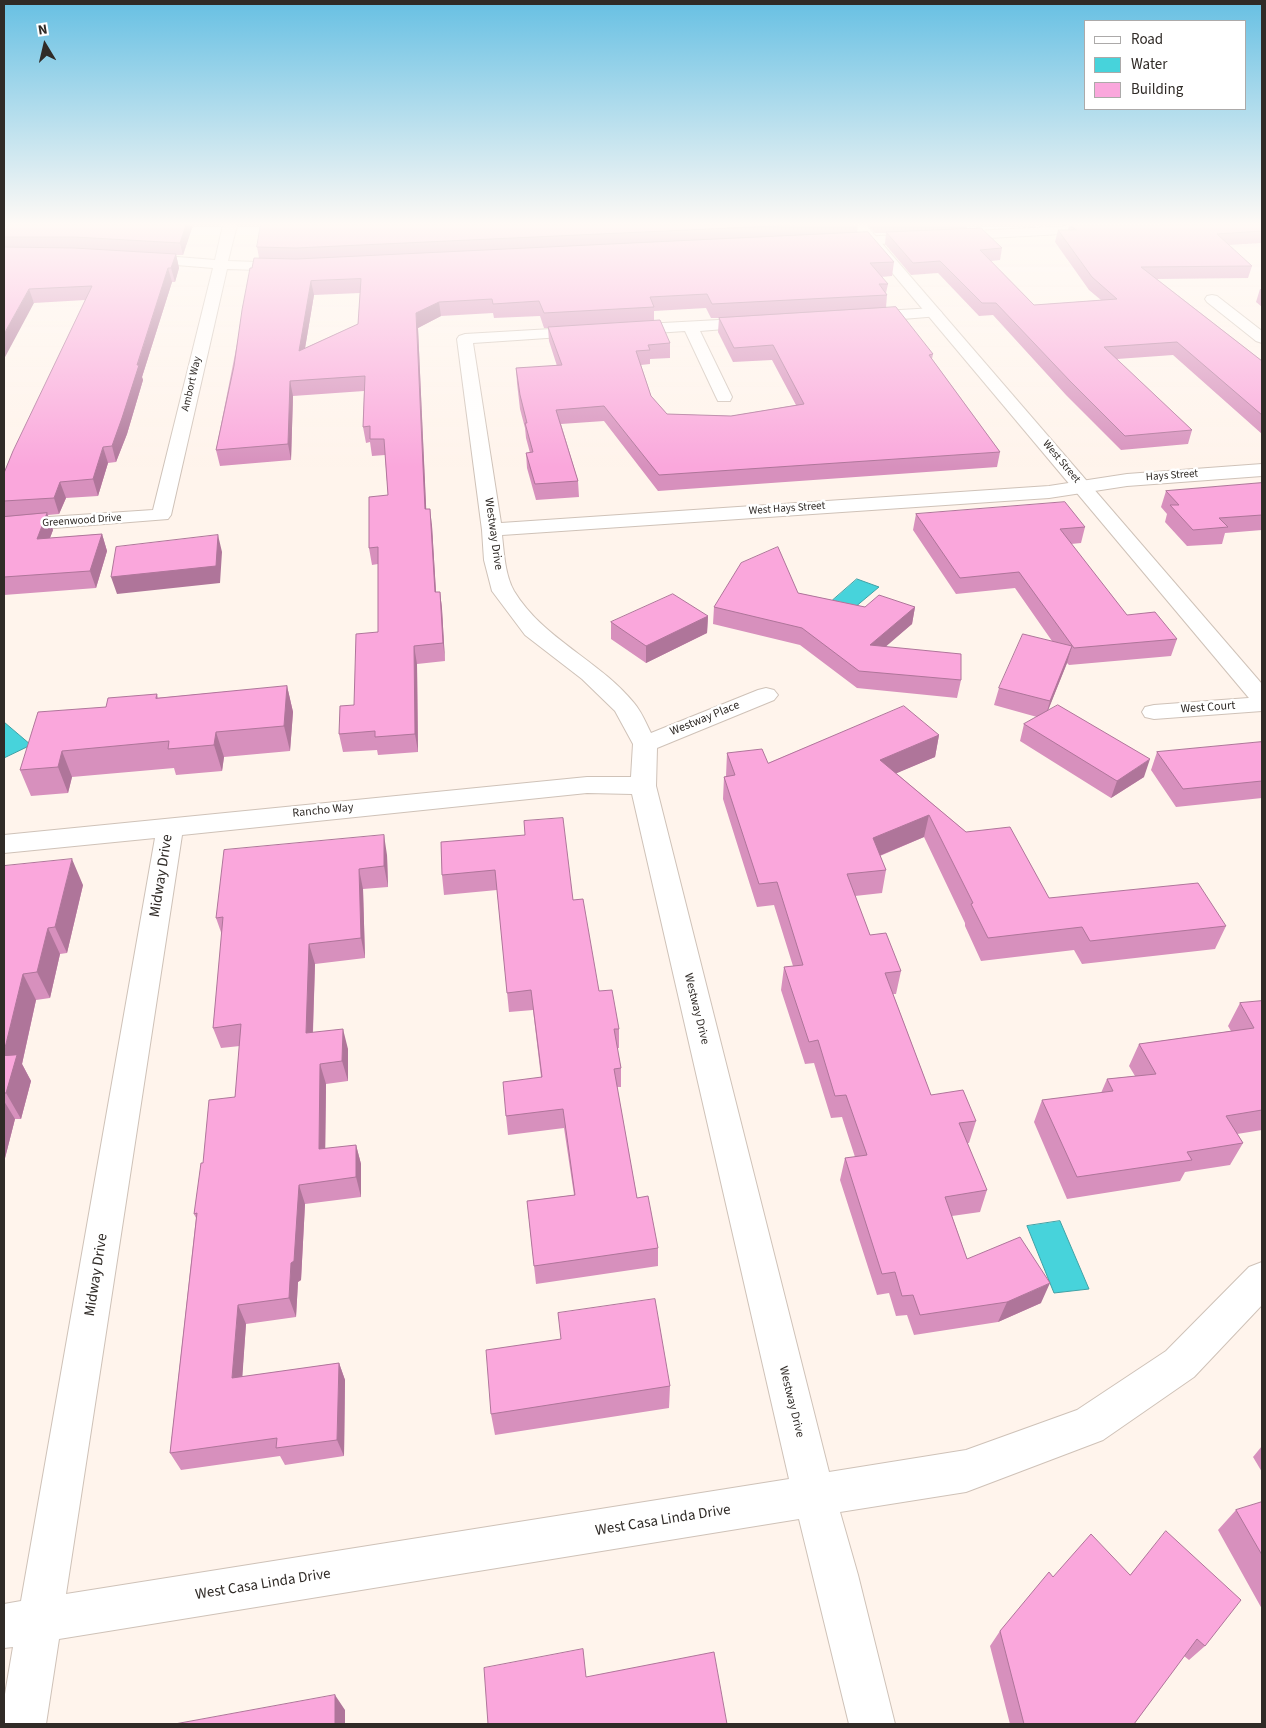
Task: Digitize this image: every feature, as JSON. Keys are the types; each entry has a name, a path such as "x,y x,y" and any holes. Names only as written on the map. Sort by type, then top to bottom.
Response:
{"street":[{"name":"Ambort Way","path":"161,515 210,306"},
{"name":"West Street","path":"928,306 1262,699"},
{"path":"1221,306 1262,338"},
{"path":"850,318 934,313"},
{"path":"724,397 690,326 770,322"},
{"name":"Westway Drive","path":"690,326 466,339 492,530 494,560 503,591 533,630 590,674 625,707 645,744 643,786 814,1496 836,1575 872,1724"},
{"name":"Hays Street","path":"1082,486 1127,480 1262,470"},
{"name":"West Hays Street","path":"492,530 1049,492 1082,486"},
{"name":"Greenwood Drive","path":"4,526 161,515"},
{"name":"Westway Place","path":"645,744 766,695"},
{"name":"West Court","path":"1154,712 1262,704"},
{"name":"Rancho Way","path":"4,844 587,785 643,786"},
{"name":"Midway Drive","path":"23,1724 22,1623 170,826"},
{"name":"West Casa Linda Drive","path":"22,1623 966,1471 1089,1426 1180,1364 1262,1279"}],"water":[{"path":"857,579 879,587 854,608 833,600"},
{"path":"4,722 31,745 4,758"},
{"path":"1060,1221 1089,1289 1054,1293 1027,1226"}],"building":[{"path":"4,306 20,306 4,334"},
{"path":"83,306 156,306 137,365 139,365 112,446 103,447 93,479 60,482 54,498 4,501 4,473"},
{"path":"243,306 307,306 299,351 358,324 359,306 431,306 416,313 425,509 430,509 435,592 440,592 443,643 414,646 415,734 375,737 375,731 339,734 340,706 354,705 356,634 378,632 378,547 369,548 369,497 388,495 384,439 370,439 370,426 363,427 365,376 290,381 288,444 216,450 234,366"},
{"path":"541,306 654,307 544,313"},
{"path":"999,306 1191,306 1262,361 1262,415 1177,342 1104,347 1192,430 1125,436"},
{"path":"896,307 933,354 929,355 1000,452 659,475 604,406 556,410 578,481 535,484 526,453 533,452 525,423 527,423 516,368 562,365 548,327 660,320 670,343 648,345 650,350 636,351 651,396 667,414 731,416 804,404 773,345 734,348 719,318"},
{"path":"1262,483 1262,515 1219,518 1228,527 1193,530 1170,505 1179,505 1166,491"},
{"path":"1065,502 1085,527 1060,529 1127,615 1155,612 1177,639 1074,648 1019,572 960,578 916,514"},
{"path":"47,513 37,539 102,534 90,571 4,577 4,517"},
{"path":"218,535 216,566 111,577 116,547"},
{"path":"778,547 798,593 865,607 879,595 915,607 870,645 961,654 961,680 859,671 802,628 714,607 741,563"},
{"path":"673,594 708,616 646,646 611,622"},
{"path":"1023,634 1072,646 1050,701 999,688"},
{"path":"287,686 284,726 216,732 214,745 168,749 169,741 62,751 58,767 20,770 38,712 106,707 108,698 157,694 156,698"},
{"path":"1058,705 1150,759 1117,781 1024,724"},
{"path":"904,706 939,735 880,760 966,832 1010,827 1049,898 1198,883 1226,926 1090,941 1082,927 988,938 971,904 973,903 929,815 873,838 886,870 847,874 870,935 886,933 901,971 885,973 931,1095 963,1090 976,1121 959,1123 987,1190 945,1197 967,1259 1020,1237 1050,1283 1007,1302 920,1315 913,1295 902,1296 895,1272 882,1274 845,1158 867,1155 846,1095 835,1096 818,1040 809,1042 784,967 803,965 777,882 759,884 724,777 735,775 727,753 762,749 768,763"},
{"path":"1262,742 1262,781 1183,789 1157,752"},
{"path":"563,818 573,900 583,899 599,991 612,990 619,1029 614,1029 621,1068 614,1069 637,1198 648,1196 658,1248 534,1266 527,1201 575,1195 563,1109 506,1116 503,1082 542,1077 531,990 507,993 495,870 442,875 441,842 525,835 524,821"},
{"path":"384,835 384,866 359,869 361,938 309,944 306,1033 343,1029 342,1061 320,1064 319,1149 356,1145 356,1177 299,1185 294,1261 291,1263 289,1298 238,1305 232,1378 339,1363 337,1440 276,1448 277,1438 170,1453 197,1213 194,1214 201,1163 203,1163 209,1100 235,1097 241,1024 213,1028 223,917 216,918 224,850"},
{"path":"72,859 55,927 48,928 37,972 23,974 4,1052 4,866"},
{"path":"1262,1001 1262,1110 1226,1116 1243,1143 1187,1152 1192,1160 1077,1177 1042,1100 1113,1091 1107,1079 1156,1074 1139,1044 1254,1028 1240,1003"},
{"path":"17,1055 6,1093 4,1093 4,1056"},
{"path":"655,1299 670,1386 491,1414 486,1350 561,1339 558,1313"},
{"path":"1262,1502 1262,1555 1236,1510"},
{"path":"1166,1531 1241,1600 1205,1646 1197,1639 1134,1724 1024,1724 1000,1631 1049,1572 1053,1577 1091,1534 1130,1575"},
{"path":"583,1649 586,1677 714,1652 727,1724 488,1724 484,1668"},
{"path":"335,1695 335,1724 175,1724"}]}
